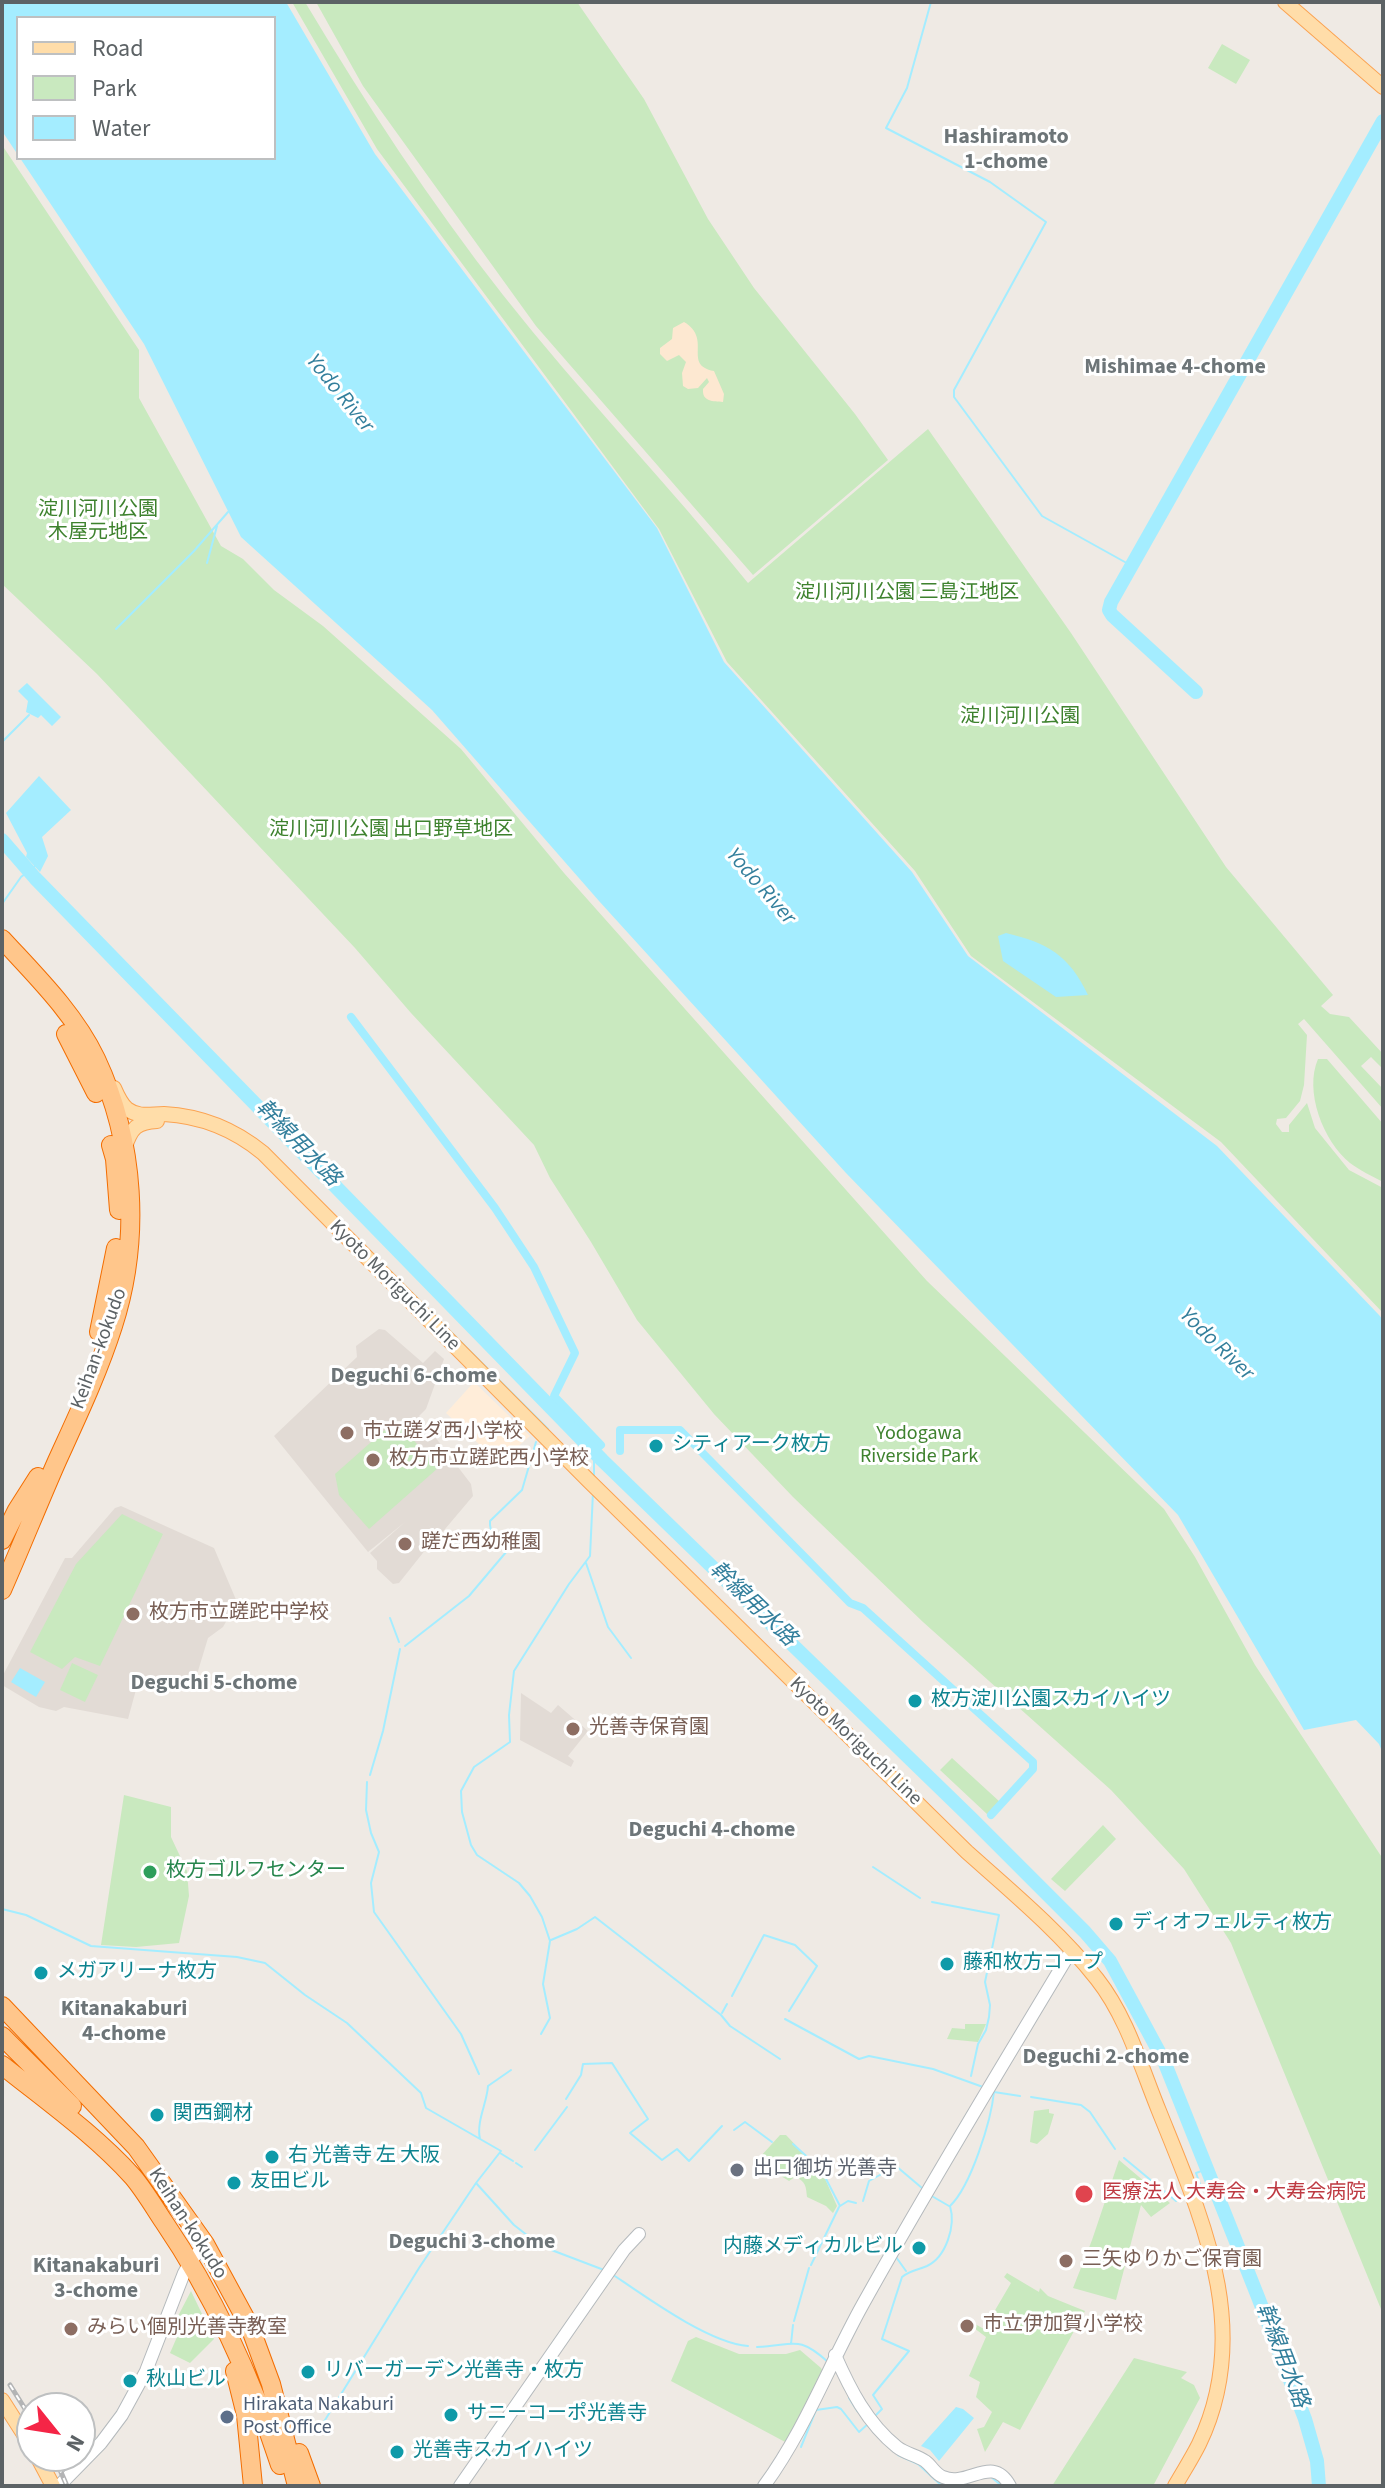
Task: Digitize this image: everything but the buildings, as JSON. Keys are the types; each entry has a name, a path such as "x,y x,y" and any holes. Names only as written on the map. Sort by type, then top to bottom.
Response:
{"highway":[{"name":"Keihan-kokudo","path":"2,939 57,999 95,1058 124,1147 129,1172 131,1221 125,1281 113,1326 2,1590"},
{"name":"Keihan-kokudo","path":"2,957 55,1017 88,1073 101,1106 115,1159 119,1215 115,1261 101,1327 2,1559"},
{"path":"2,1540 38,1477"},
{"name":"Keihan-kokudo","path":"4,2009 136,2147 205,2244 250,2327 271,2384 297,2486"},
{"path":"2,2036 118,2151 133,2178"},
{"name":"Keihan-kokudo","path":"2,2065 72,2119 133,2178 190,2262 220,2317 262,2409 286,2486"},
{"path":"2,2077 68,2127 110,2165 133,2178"},
{"path":"220,2317 220,2327 246,2415 253,2486"},
{"path":"271,2384 285,2408 311,2486"}],"main road":[{"path":"1285,2 1383,87"},
{"name":"Kyoto Moriguchi Line","path":"95,1058 103,1064 125,1108 143,1116 165,1114 208,1123 228,1130 263,1153 589,1481 967,1852 1032,1909 1098,1980 1127,2031 1190,2186 1220,2285 1223,2329 1214,2402 1200,2442 1175,2486"},
{"name":"Kyoto Moriguchi Line","path":"124,1147 131,1130 143,1122 177,1117"},
{"path":"2,2400 16,2422"}],"street":[{"path":"764,2486 798,2437 832,2362 937,2175 1071,1951"},
{"path":"460,2486 624,2250 639,2234"},
{"path":"59,2486 116,2426 146,2371 190,2262 205,2244"},
{"path":"832,2362 868,2417 900,2449 924,2460 946,2479 955,2480 995,2471 1010,2486"}],"shaded area":[{"name":"枚方市立蹉跎西小学校","path":"379,1329 385,1330 423,1363 435,1351 444,1359 426,1409 419,1416 471,1484 473,1496 440,1535 428,1525 438,1534 399,1583 393,1584 377,1569 377,1561 370,1553 405,1522 368,1552 274,1436 357,1357 356,1346"},
{"path":"474,1382 530,1436 499,1463 446,1413"},
{"name":"枚方市立蹉跎中学校","path":"121,1506 214,1548 237,1602 223,1627 208,1638 195,1681 181,1685 140,1675 128,1719 64,1707 56,1711 39,1707 2,1685 2,1677 65,1558 72,1558 115,1508"},
{"path":"521,1693 551,1713 558,1705 588,1731 568,1756 574,1761 571,1767 520,1740"}],"green space":[{"name":"淀川河川公園 三島江地区","path":"292,2 305,2 400,152 503,295 748,583 928,429 1071,633 1226,867 1333,995 1321,1006 1330,1014 1349,1017 1383,1054 1383,1069 1371,1057 1361,1066 1383,1089 1383,1109 1304,1019 1298,1024 1307,1035 1300,1101 1286,1118 1277,1119 1276,1124 1282,1132 1289,1132 1289,1125 1307,1103 1315,1128 1349,1170 1383,1188 1383,1313 1221,1142 971,956 915,871 727,662 659,529 377,149"},
{"path":"316,2 577,2 644,99 708,219 754,288 888,460 753,575 536,326 363,86"},
{"path":"1222,44 1250,60 1236,84 1208,68"},
{"path":"2,145 139,350 139,398 221,546 243,559 274,590 323,626 461,749 564,873 927,1281 1164,1509 1195,1557 1255,1665 1383,1859 1383,2314 1231,1943 1184,1869 1111,1790 923,1622 793,1497 714,1414 637,1320 550,1178 534,1145 355,948 97,674 2,584"},
{"path":"1318,1059 1327,1059 1383,1124 1383,1182 1350,1163 1340,1154 1324,1129 1313,1086"},
{"path":"396,1420 438,1468 369,1529 339,1495 335,1474"},
{"path":"122,1514 163,1534 100,1666 75,1657 62,1669 30,1652 76,1564"},
{"path":"72,1663 98,1675 85,1702 60,1690"},
{"path":"952,1758 1000,1802 988,1815 940,1770"},
{"name":"枚方ゴルフセンター","path":"124,1795 171,1807 171,1837 187,1871 189,1896 179,1943 136,1947 101,1945"},
{"path":"1103,1825 1116,1839 1065,1891 1051,1879"},
{"path":"965,2024 986,2024 978,2042 947,2039 952,2028 965,2029"},
{"path":"1049,2109 1049,2113 1054,2114 1048,2134 1037,2144 1030,2142 1034,2111"},
{"path":"780,2135 786,2135 823,2174 837,2206 833,2213 807,2197 801,2180 772,2177 759,2161"},
{"path":"1119,2160 1170,2203 1151,2217 1141,2205 1116,2300 1073,2288"},
{"path":"1007,2273 1039,2292 1040,2288 1048,2296 1085,2311 1020,2430 1003,2422 985,2452 977,2429 984,2427 992,2412 976,2397 980,2382 969,2376 986,2337 974,2328 975,2324 984,2329 1011,2283 1004,2277"},
{"path":"191,2291 214,2339 190,2363 170,2353 177,2337 176,2320"},
{"path":"696,2337 739,2354 786,2354 800,2350 821,2368 823,2372 787,2443 671,2381 688,2341"},
{"path":"1134,2358 1187,2372 1181,2378 1194,2385 1200,2398 1153,2486 1052,2486"}],"sand":[{"path":"684,322 696,336 700,363 714,371 724,394 723,402 704,396 703,389 709,382 707,378 698,388 683,386 682,373 686,362 679,355 667,361 660,354 660,348 672,339 673,328"}],"water":[{"name":"Yodo River","path":"2,2 286,2 375,154 657,528 724,662 912,872 968,956 1217,1146 1383,1320 1383,1754 1379,1744 1356,1720 1304,1730 1178,1515 846,1173 599,901 432,710 241,537 144,344 21,160 276,160 276,16 16,16 16,152 2,131"},
{"path":"27,683 61,717 52,726 41,715 38,718 26,712 28,701 18,691"},
{"path":"39,776 71,810 42,837 48,856 40,872 26,857 27,853 6,813"},
{"path":"1006,933 1034,941 1056,953 1073,970 1088,995 1056,997 1003,961 998,936"},
{"path":"20,1668 45,1682 36,1697 11,1682"},
{"path":"956,2407 974,2418 939,2461 930,2450 921,2446"}],"waterway":[{"path":"931,2 907,88 886,128 990,182 1046,222 954,390 954,397 1042,516 1132,566"},
{"path":"1196,692 1112,615 1109,610 1111,602 1383,121"},
{"path":"116,629 194,551 228,512"},
{"path":"207,563 217,526"},
{"path":"2,742 29,715"},
{"name":"幹線用水路","path":"2,840 35,878 602,1460 971,1818 1110,1961 1164,2061 1258,2297 1305,2419 1317,2461 1319,2486"},
{"path":"2,904 21,877 35,866"},
{"path":"351,1017 495,1208 534,1267 575,1353 554,1396 601,1445 594,1451"},
{"path":"367,1248 548,1429"},
{"path":"620,1451 620,1430 680,1430 850,1603 863,1608 1033,1762 1033,1769 991,1815"},
{"path":"405,1646 469,1596 507,1551 493,1534 490,1521 522,1490 536,1442"},
{"path":"594,1451 594,1478"},
{"path":"541,2034 550,2018 543,1984 550,1941 542,1917 530,1896 519,1883 477,1855 471,1845 462,1812 461,1791 474,1767 510,1742 509,1715 514,1671 590,1556 593,1492"},
{"path":"586,1563 608,1627 631,1658"},
{"path":"390,1618 399,1642"},
{"path":"370,1775 383,1731 400,1649"},
{"path":"367,1782 366,1810 379,1852 371,1883 374,1912 461,2034 479,2074"},
{"path":"873,1867 920,1898"},
{"path":"932,1902 999,1915 985,1982 989,2017 978,2044 971,2076"},
{"path":"2,1909 26,1915 91,1946 237,1957 265,1963 347,2023 421,2093 426,2108 501,2151 419,2268 317,2433"},
{"path":"551,1940 595,1917 721,2015 730,2026 780,2059"},
{"path":"732,1996 764,1935 795,1945 817,1966 789,2011"},
{"path":"722,2013 727,2004"},
{"path":"785,2019 859,2059 869,2056 933,2069 983,2087"},
{"path":"566,2099 581,2075 583,2064 612,2063 648,2119 630,2133 662,2160 677,2149 689,2161 722,2126"},
{"path":"480,2139 479,2126 488,2086 511,2070"},
{"path":"950,2206 965,2184 979,2152 994,2092 1020,2096"},
{"path":"1031,2097 1081,2105 1090,2112 1115,2149"},
{"path":"535,2150 567,2107"},
{"path":"734,2130 745,2122 772,2142"},
{"path":"793,2144 825,2173 840,2206 848,2201 856,2203"},
{"path":"500,2153 513,2161"},
{"path":"1124,2158 1176,2201"},
{"path":"516,2163 522,2167"},
{"path":"863,2201 869,2181 896,2166 922,2188"},
{"path":"1199,2192 1201,2187 1196,2173 1207,2169"},
{"path":"476,2183 514,2225 541,2246 604,2270"},
{"path":"930,2195 949,2206"},
{"path":"876,2415 882,2409 873,2395 909,2351 882,2339 902,2277 927,2266 939,2256 948,2240 952,2223 950,2206"},
{"path":"811,2265 839,2207"},
{"path":"896,2257 906,2271"},
{"path":"794,2321 809,2268"},
{"path":"612,2274 697,2328 715,2337 748,2346"},
{"path":"791,2344 793,2325"},
{"path":"757,2347 802,2345 828,2362"},
{"path":"849,2398 858,2412"},
{"path":"801,2447 816,2410 841,2409 859,2432 869,2423"},
{"path":"898,2455 918,2464 942,2486"},
{"path":"991,2477 1002,2486"}],"railway":[{"path":"10,2385 16,2395"},
{"path":"61,2472 67,2486"}],"place":[{"name":"市立蹉ダ西小学校","path":"347,1433"},
{"name":"シティアーク枚方","path":"656,1446"},
{"name":"枚方市立蹉跎西小学校","path":"373,1460"},
{"name":"蹉だ西幼稚園","path":"405,1544"},
{"name":"枚方市立蹉跎中学校","path":"133,1614"},
{"name":"枚方淀川公園スカイハイツ","path":"915,1701"},
{"name":"光善寺保育園","path":"573,1729"},
{"name":"枚方ゴルフセンター","path":"150,1872"},
{"name":"ディオフェルティ枚方","path":"1116,1924"},
{"name":"藤和枚方コープ","path":"947,1964"},
{"name":"メガアリーナ枚方","path":"41,1973"},
{"name":"関西鋼材","path":"157,2115"},
{"name":"右 光善寺 左 大阪","path":"272,2157"},
{"name":"出口御坊 光善寺","path":"737,2170"},
{"name":"友田ビル","path":"234,2183"},
{"name":"医療法人 大寿会・大寿会病院","path":"1084,2194"},
{"name":"内藤メディカルビル","path":"919,2248"},
{"name":"三矢ゆりかご保育園","path":"1066,2261"},
{"name":"市立伊加賀小学校","path":"967,2326"},
{"name":"みらい個別光善寺教室","path":"71,2329"},
{"name":"リバーガーデン光善寺・枚方","path":"308,2372"},
{"name":"秋山ビル","path":"130,2381"},
{"name":"サニーコーポ光善寺","path":"451,2415"},
{"name":"Hirakata Nakaburi Post Office","path":"227,2417"},
{"name":"光善寺スカイハイツ","path":"397,2452"}],"district":[{"name":"Hashiramoto 1-chome","path":"1006,150"},
{"name":"Mishimae 4-chome","path":"1175,368"},
{"name":"Deguchi 6-chome","path":"414,1377"},
{"name":"Deguchi 5-chome","path":"214,1684"},
{"name":"Deguchi 4-chome","path":"712,1831"},
{"name":"Kitanakaburi 4-chome","path":"124,2022"},
{"name":"Deguchi 2-chome","path":"1106,2058"},
{"name":"Deguchi 3-chome","path":"472,2243"},
{"name":"Kitanakaburi 3-chome","path":"96,2280"}],"park label":[{"name":"淀川河川公園 木屋元地区","path":"98,522"},
{"name":"淀川河川公園","path":"1020,718"},
{"name":"淀川河川公園 出口野草地区","path":"391,831"},
{"name":"Yodogawa Riverside Park","path":"919,1446"}]}
